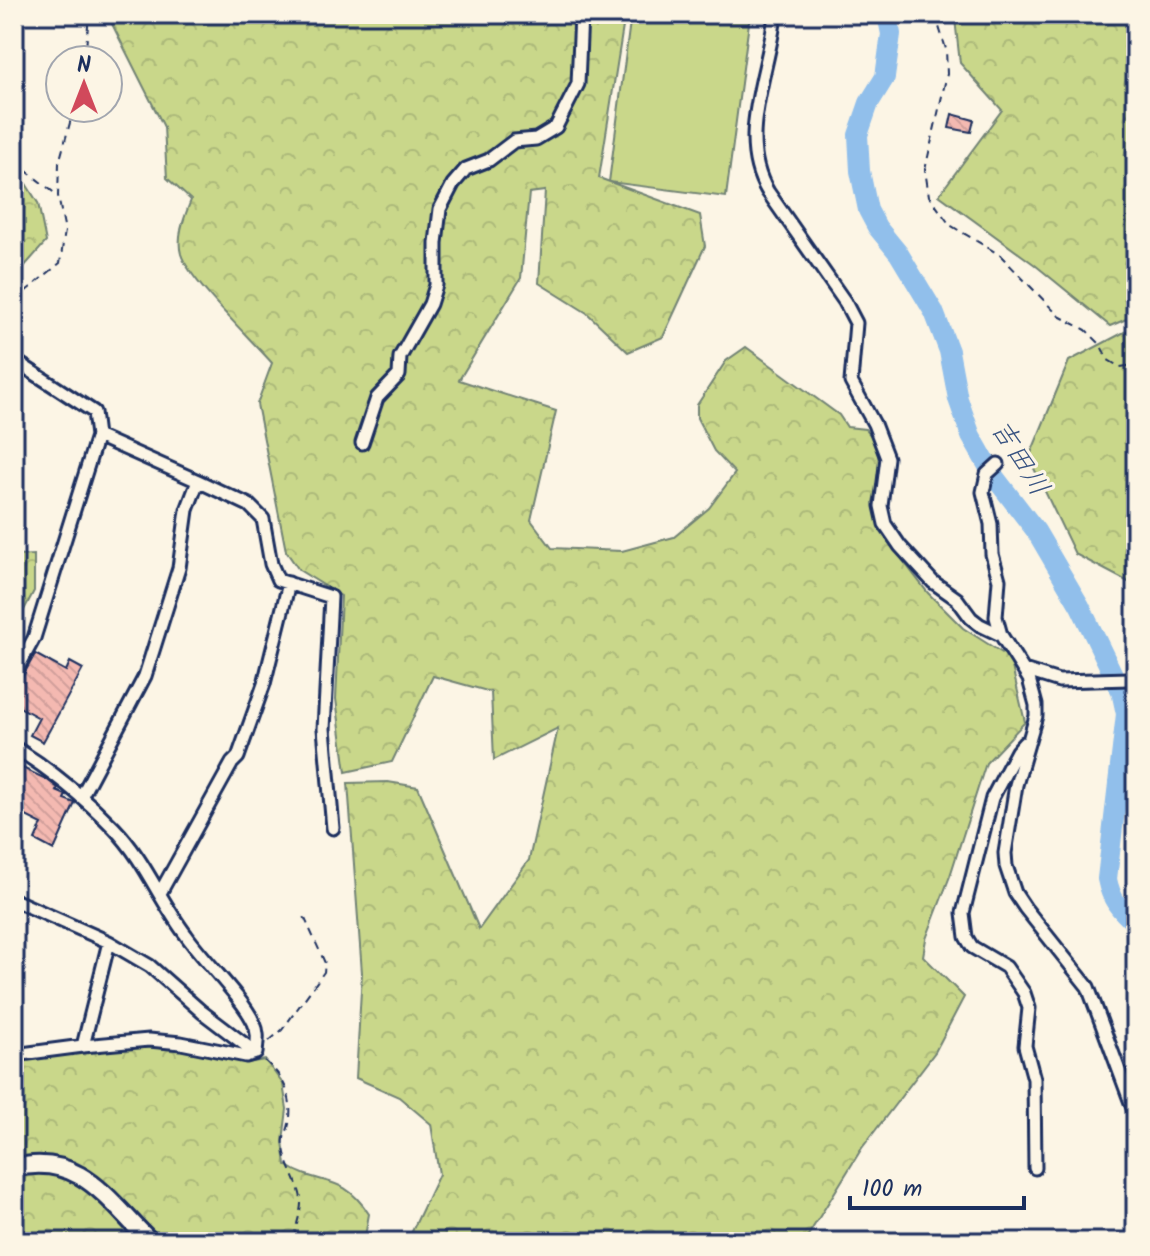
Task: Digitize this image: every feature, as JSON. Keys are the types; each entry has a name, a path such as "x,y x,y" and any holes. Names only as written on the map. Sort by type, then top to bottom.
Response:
{"street":[{"path":"362,443 377,398 399,375 400,357 430,304 436,285 440,209 446,196 466,169 489,160 514,141 536,139 556,127 578,84 581,14"},
{"path":"775,14 753,139 757,165 768,192 845,302 856,323 851,382 874,424 887,458 881,506 885,524 900,546 933,582 957,599 971,618 1001,635"},
{"path":"14,360 94,412 97,436 34,638 14,675"},
{"path":"97,436 249,505 263,519 274,575 278,580 331,597 324,729 333,828"},
{"path":"998,464 987,474 983,492 999,580 996,617 1001,635 1024,670 1036,705 1016,785 1005,853 1006,866 1015,893 1025,908 1088,987 1136,1116"},
{"path":"81,797 145,676 179,568 187,510 198,481"},
{"path":"160,893 238,757 264,684 289,583"},
{"path":"1024,670 1059,681 1129,679"},
{"path":"1029,737 1017,751 992,798 963,913 966,937 972,947 1006,967 1024,993 1029,1008 1025,1046 1034,1079 1035,1168"},
{"path":"14,747 44,765 81,797 136,853 183,932 248,1013 258,1035 256,1053"},
{"path":"14,900 109,942 150,966 202,1012 256,1053"},
{"path":"83,1046 109,942"},
{"path":"14,1055 56,1047 149,1040 246,1056 256,1053"},
{"path":"14,1168 36,1165 73,1171 95,1184 151,1242"}],"path":[{"path":"86,44 89,14"},
{"path":"935,14 946,49 947,74 925,170 929,196 950,225 1000,255 1059,316 1086,330 1100,344 1108,360 1120,367 1133,365 1136,361"},
{"path":"14,301 60,263 65,231 58,196 59,163 70,124"},
{"path":"14,161 58,196"},
{"path":"294,1242 301,1198 283,1141 288,1130 291,1103 286,1085 275,1068 256,1053 282,1030 324,972 325,963 302,912"}],"green space":[{"path":"107,14 625,14 599,178 700,215 705,246 663,337 628,352 587,313 539,283 545,191 529,193 521,278 459,380 556,411 531,520 552,548 622,551 674,537 709,508 735,473 714,451 697,418 697,405 726,361 746,347 839,415 847,427 865,429 878,443 879,477 873,502 881,532 928,593 963,628 1010,658 1025,722 986,763 926,939 923,956 964,997 935,1052 862,1148 804,1242 407,1242 439,1174 431,1124 399,1097 356,1078 362,973 348,783 388,782 418,787 479,929 529,860 558,728 494,760 491,692 433,676 392,762 346,772 336,699 341,596 299,570 286,551 257,404 272,363 208,294 186,265 181,254 180,233 191,200 167,178 164,127"},
{"path":"631,14 750,15 726,197 609,182"},
{"path":"952,14 1136,14 1136,315 1110,326 1035,265 939,195 1002,110 960,63"},
{"path":"14,178 23,179 38,203 46,242 14,278"},
{"path":"1136,326 1136,586 1075,554 1029,458 1069,361"},
{"path":"34,555 34,591 14,629 14,556"},
{"path":"189,1046 233,1056 247,1063 265,1060 283,1084 287,1109 283,1141 286,1165 340,1186 359,1200 369,1214 364,1242 14,1242 14,1061 100,1049"}],"building":[{"path":"952,114 974,120 971,132 949,128"},
{"path":"35,654 66,671 70,662 83,669 43,742 30,735 39,718 14,704 14,692"},
{"path":"14,764 46,779 58,788 56,791 66,795 64,799 75,803 54,850 35,840 42,824 14,810"}],"waterway":[{"name":"吉田川","path":"887,14 891,34 885,77 869,103 858,135 860,171 868,210 934,312 949,351 958,399 971,436 993,475 1036,531 1080,606 1121,691 1126,714 1107,879 1117,904 1136,924"}]}
